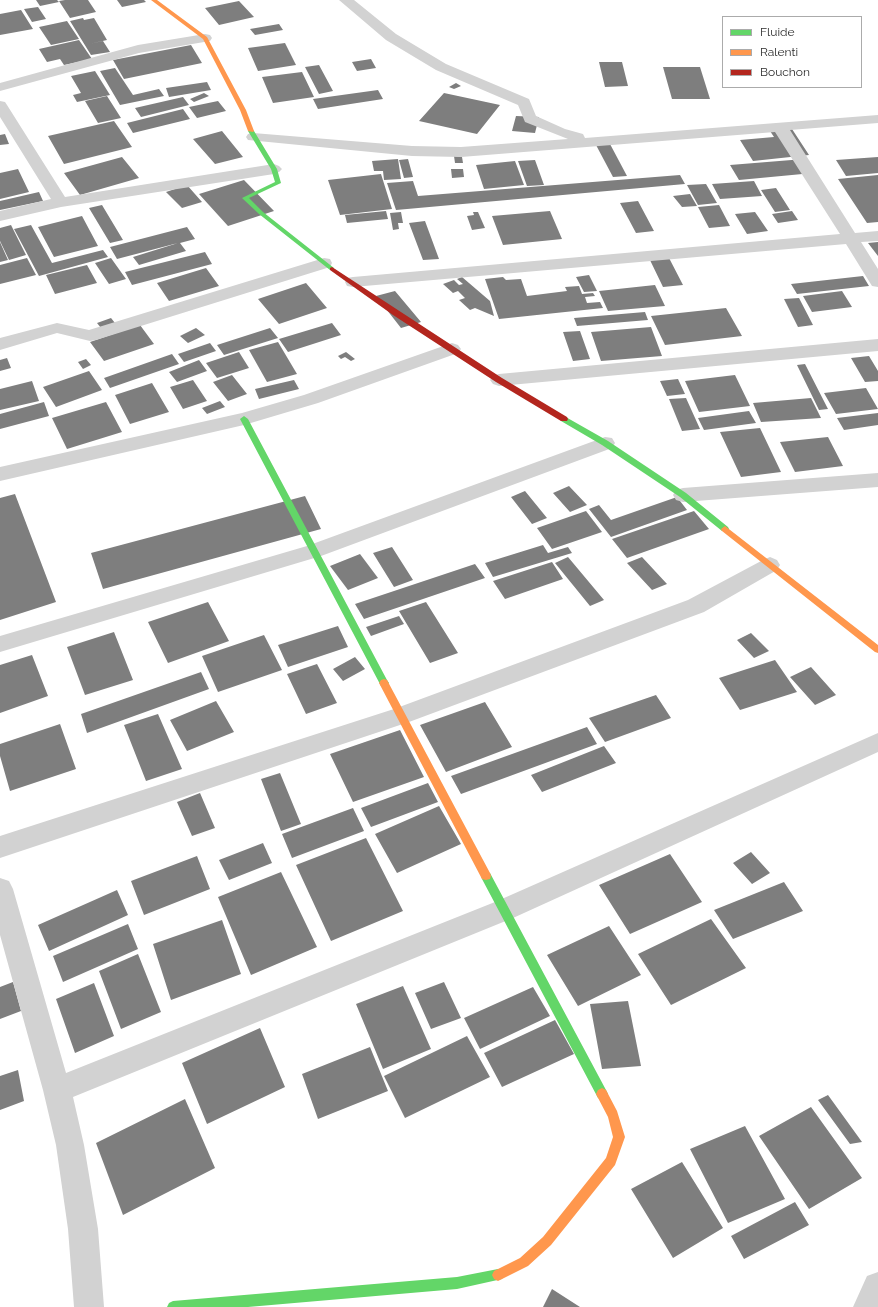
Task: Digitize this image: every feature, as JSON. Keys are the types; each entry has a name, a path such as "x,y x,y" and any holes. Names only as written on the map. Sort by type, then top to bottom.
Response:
{"street":[{"path":"154,0 205,38 243,110 253,137 274,169 278,183 245,198 261,213 324,263 452,349 499,380 605,443 683,495 878,650"},
{"path":"346,0 391,37 441,67 524,102 530,119 560,132 591,140"},
{"path":"0,87 138,49 205,38"},
{"path":"0,105 61,202"},
{"path":"253,137 412,151 461,152 591,140 878,119"},
{"path":"780,127 878,282"},
{"path":"0,216 61,202 274,169"},
{"path":"352,282 878,236"},
{"path":"0,344 57,328 90,336 324,263"},
{"path":"499,380 878,345"},
{"path":"0,474 244,420 311,399 452,349"},
{"path":"173,1307 457,1283 494,1277 524,1262 547,1241 611,1161 619,1137 613,1115 244,420"},
{"path":"0,644 314,551 605,443"},
{"path":"683,495 878,480"},
{"path":"0,847 401,716 696,606 770,565"},
{"path":"57,1090 504,910 878,742"},
{"path":"0,889 57,1090 77,1182 83,1229 89,1307"},
{"path":"868,1307 878,1287"}],"building":[{"path":"36,0 57,0 59,2 40,6"},
{"path":"88,0 96,12 70,18 59,1"},
{"path":"117,0 144,0 146,2 122,7"},
{"path":"239,1 254,17 219,25 205,8"},
{"path":"38,7 46,19 32,22 24,9"},
{"path":"21,10 33,29 0,35 0,14"},
{"path":"83,18 84,20 94,18 107,40 89,44 103,41 110,52 91,55 70,21"},
{"path":"67,21 79,39 51,45 39,27"},
{"path":"279,24 283,30 255,35 250,29"},
{"path":"79,40 92,59 64,65 60,59 47,62 39,49"},
{"path":"285,43 296,65 258,71 248,48"},
{"path":"191,45 202,63 124,79 113,60"},
{"path":"371,59 376,68 357,71 352,62"},
{"path":"599,62 622,62 628,86 605,87"},
{"path":"319,65 333,91 319,94 305,67"},
{"path":"663,67 700,67 710,99 672,99"},
{"path":"115,68 133,95 159,89 164,96 120,105 100,71"},
{"path":"95,71 110,95 77,102 73,95 81,93 71,76"},
{"path":"302,72 314,97 273,103 262,77"},
{"path":"207,82 211,90 169,97 166,88"},
{"path":"456,83 461,86 454,89 449,87"},
{"path":"378,90 383,99 318,109 313,99"},
{"path":"204,93 209,96 194,102 190,99"},
{"path":"444,93 500,105 477,134 419,121"},
{"path":"107,96 121,118 98,123 85,101"},
{"path":"183,97 189,105 141,117 135,108"},
{"path":"218,101 226,111 197,118 189,107"},
{"path":"183,109 190,119 133,133 127,123"},
{"path":"516,116 539,117 535,133 512,131"},
{"path":"114,121 132,147 64,164 48,136"},
{"path":"792,129 809,155 753,161 740,140 774,137 770,131"},
{"path":"222,131 243,157 215,164 193,139"},
{"path":"5,134 9,144 0,145 0,135"},
{"path":"610,144 627,176 613,177 596,145"},
{"path":"454,156 462,157 463,163 455,163"},
{"path":"122,157 139,178 80,195 64,173"},
{"path":"878,157 878,173 846,176 836,160"},
{"path":"398,159 401,179 384,180 383,171 374,171 372,161"},
{"path":"408,159 413,177 404,178 399,160"},
{"path":"804,159 813,173 739,180 730,165"},
{"path":"535,160 544,185 527,186 518,161"},
{"path":"515,161 524,185 484,189 476,165"},
{"path":"18,169 29,192 0,199 0,173"},
{"path":"451,169 463,169 464,177 452,178"},
{"path":"381,174 392,209 340,215 328,180"},
{"path":"680,175 685,184 396,210 387,183 413,181 418,196"},
{"path":"878,175 878,222 867,223 838,179"},
{"path":"244,180 274,211 228,226 199,194"},
{"path":"754,181 762,196 720,199 712,184"},
{"path":"706,184 717,203 698,205 687,185"},
{"path":"187,185 202,202 182,208 166,192"},
{"path":"776,188 790,210 775,212 761,190"},
{"path":"39,192 43,201 0,210 0,201"},
{"path":"690,194 697,206 682,207 673,196"},
{"path":"638,201 654,231 636,233 620,203"},
{"path":"102,205 123,240 110,243 89,208"},
{"path":"719,205 730,226 709,228 698,207"},
{"path":"386,211 388,219 347,223 345,215"},
{"path":"550,211 562,239 503,245 492,216"},
{"path":"792,211 798,220 778,223 772,214"},
{"path":"401,212 403,223 398,223 399,229 393,230 390,213"},
{"path":"473,212 478,212 485,228 472,230 467,216 474,215"},
{"path":"755,212 768,231 747,234 735,214"},
{"path":"82,216 98,246 54,257 38,227"},
{"path":"425,221 439,259 423,260 409,223"},
{"path":"11,225 26,255 9,260 0,241 0,228"},
{"path":"31,225 52,263 103,250 108,257 39,276 14,229"},
{"path":"187,227 195,239 180,243 186,251 139,265 133,257 178,243 117,259 110,247"},
{"path":"0,242 8,260 0,262"},
{"path":"878,242 878,256 868,243"},
{"path":"205,252 212,264 132,285 125,272"},
{"path":"668,256 683,285 663,287 649,258"},
{"path":"27,258 36,275 0,284 0,265"},
{"path":"111,258 126,279 109,284 95,263"},
{"path":"87,265 97,283 55,294 46,275"},
{"path":"206,268 219,286 169,301 157,283"},
{"path":"589,275 597,291 584,292 576,277"},
{"path":"863,276 869,286 797,294 791,284"},
{"path":"462,277 490,301 494,316 475,308 470,310 459,300 465,298 458,291 453,293 443,284 454,280 459,285 463,284 457,279"},
{"path":"503,277 506,280 521,279 527,296 567,291 565,287 579,286 582,294 593,293 595,296 585,297 587,303 600,302 603,308 499,319 485,279"},
{"path":"306,283 327,308 279,324 258,299"},
{"path":"655,285 665,306 608,311 599,291"},
{"path":"395,291 421,322 401,328 376,296"},
{"path":"842,291 852,307 812,312 803,296"},
{"path":"799,298 813,325 798,327 784,299"},
{"path":"726,308 742,336 665,345 651,316"},
{"path":"645,312 648,320 577,326 574,318"},
{"path":"111,318 115,323 101,328 97,323"},
{"path":"332,323 341,335 288,352 279,339"},
{"path":"140,325 154,344 104,361 90,342"},
{"path":"651,327 662,356 601,361 591,332"},
{"path":"196,328 205,335 188,343 180,336"},
{"path":"270,328 278,338 224,355 217,345"},
{"path":"580,331 590,359 573,361 563,332"},
{"path":"278,342 297,374 267,382 249,350"},
{"path":"210,343 216,351 184,362 178,354"},
{"path":"239,352 249,368 217,378 206,363"},
{"path":"346,352 355,359 351,361 345,357 341,359 338,356"},
{"path":"172,354 179,364 110,388 104,378"},
{"path":"869,356 878,371 878,381 865,382 851,358"},
{"path":"7,358 11,368 0,371 0,360"},
{"path":"86,359 91,365 83,369 78,362"},
{"path":"199,360 207,371 177,382 169,372"},
{"path":"805,364 828,409 819,410 797,365"},
{"path":"89,371 102,390 56,407 43,387"},
{"path":"232,375 247,394 228,401 213,382"},
{"path":"735,375 750,406 699,412 685,381"},
{"path":"678,379 685,394 667,396 660,381"},
{"path":"193,380 207,401 183,409 170,387"},
{"path":"294,380 299,389 259,399 255,389"},
{"path":"32,381 39,401 0,410 0,389"},
{"path":"152,383 169,412 130,424 115,395"},
{"path":"866,388 878,409 836,414 824,393"},
{"path":"686,398 700,429 682,431 669,399"},
{"path":"811,398 821,418 761,422 753,403"},
{"path":"220,401 225,407 207,414 202,408"},
{"path":"44,402 49,416 0,429 0,414"},
{"path":"106,402 122,432 67,449 52,418"},
{"path":"749,411 756,423 704,430 698,418"},
{"path":"878,413 878,425 844,430 837,418"},
{"path":"760,428 781,472 741,477 720,432"},
{"path":"828,437 843,466 795,472 780,442"},
{"path":"569,486 587,505 570,512 553,493"},
{"path":"525,491 547,518 532,524 511,497"},
{"path":"15,494 56,602 0,620 0,498"},
{"path":"305,496 321,529 103,589 91,553"},
{"path":"677,497 687,510 611,537 589,509 599,505 611,520"},
{"path":"586,511 602,532 552,549 537,528"},
{"path":"694,511 709,529 627,558 612,539"},
{"path":"543,545 548,553 568,547 572,553 493,577 485,563"},
{"path":"392,547 413,580 394,587 373,553"},
{"path":"360,554 378,578 348,590 330,566"},
{"path":"568,557 604,600 590,606 555,563"},
{"path":"642,557 667,584 652,590 627,563"},
{"path":"552,562 563,579 505,599 493,581"},
{"path":"475,564 485,578 364,619 355,604"},
{"path":"208,602 229,641 168,663 148,622"},
{"path":"426,602 458,653 430,663 399,611"},
{"path":"399,616 404,624 371,636 366,627"},
{"path":"338,626 348,647 288,667 278,645"},
{"path":"114,632 133,680 85,695 67,647"},
{"path":"751,633 769,651 754,658 737,640"},
{"path":"264,635 282,670 218,692 202,656"},
{"path":"32,655 48,696 0,713 0,665"},
{"path":"355,657 365,669 343,681 333,669"},
{"path":"775,660 797,692 740,710 719,678"},
{"path":"317,664 337,703 306,714 287,674"},
{"path":"811,667 836,695 815,705 790,677"},
{"path":"201,672 209,689 87,733 81,714"},
{"path":"656,695 671,718 605,742 589,718"},
{"path":"216,701 234,732 187,751 170,720"},
{"path":"485,702 512,747 446,772 420,725"},
{"path":"158,714 182,769 146,781 124,725"},
{"path":"60,724 76,769 10,791 0,756 0,744"},
{"path":"587,727 597,744 461,794 451,776"},
{"path":"400,730 424,777 353,802 330,754"},
{"path":"604,746 616,763 542,792 531,775"},
{"path":"280,773 301,824 281,831 261,779"},
{"path":"428,783 438,802 371,827 361,808"},
{"path":"200,793 215,828 192,836 177,802"},
{"path":"439,806 461,844 397,873 375,834"},
{"path":"353,808 364,831 292,858 282,834"},
{"path":"366,838 403,911 331,941 296,865"},
{"path":"263,843 272,863 229,880 219,860"},
{"path":"751,852 770,873 752,884 733,863"},
{"path":"670,854 702,902 630,934 599,885"},
{"path":"197,856 210,889 144,915 131,881"},
{"path":"281,872 317,947 251,975 218,897"},
{"path":"784,882 803,911 733,939 714,910"},
{"path":"117,890 128,915 49,951 38,925"},
{"path":"711,919 746,968 671,1005 638,954"},
{"path":"222,920 241,974 171,1000 153,944"},
{"path":"128,924 138,949 63,982 53,956"},
{"path":"609,926 641,975 578,1006 547,955"},
{"path":"138,954 161,1012 121,1029 99,971"},
{"path":"13,982 21,1011 0,1019 0,987"},
{"path":"444,982 461,1018 431,1029 415,993"},
{"path":"94,983 114,1036 75,1053 56,999"},
{"path":"403,986 431,1049 383,1069 356,1004"},
{"path":"533,987 550,1016 480,1049 464,1018"},
{"path":"628,1001 641,1066 602,1069 590,1004"},
{"path":"555,1020 574,1054 502,1087 484,1053"},
{"path":"260,1028 285,1087 207,1124 182,1063"},
{"path":"467,1036 490,1077 405,1118 384,1076"},
{"path":"370,1047 388,1091 318,1119 302,1074"},
{"path":"18,1070 24,1101 0,1110 0,1076"},
{"path":"828,1095 862,1142 850,1144 818,1100"},
{"path":"185,1099 215,1168 123,1215 96,1143"},
{"path":"811,1107 862,1178 809,1209 759,1136"},
{"path":"745,1126 785,1199 728,1223 690,1149"},
{"path":"682,1162 723,1228 673,1258 631,1189"},
{"path":"795,1202 809,1225 744,1259 731,1236"},
{"path":"552,1289 580,1307 543,1307"}],"traffic: fast":[{"path":"251,131 274,169 278,183 245,198 261,213 332,269"},
{"path":"244,419 384,683"},
{"path":"564,419 605,443 683,495 725,529"},
{"path":"486,876 602,1094"},
{"path":"173,1307 457,1283 498,1275"}],"traffic: slow":[{"path":"154,0 205,38 243,110 251,131"},
{"path":"725,529 878,650"},
{"path":"384,683 486,876"},
{"path":"498,1275 524,1262 547,1241 611,1161 619,1137 613,1115 602,1094"}],"traffic: jam":[{"path":"332,269 396,313 499,380 564,419"}]}
